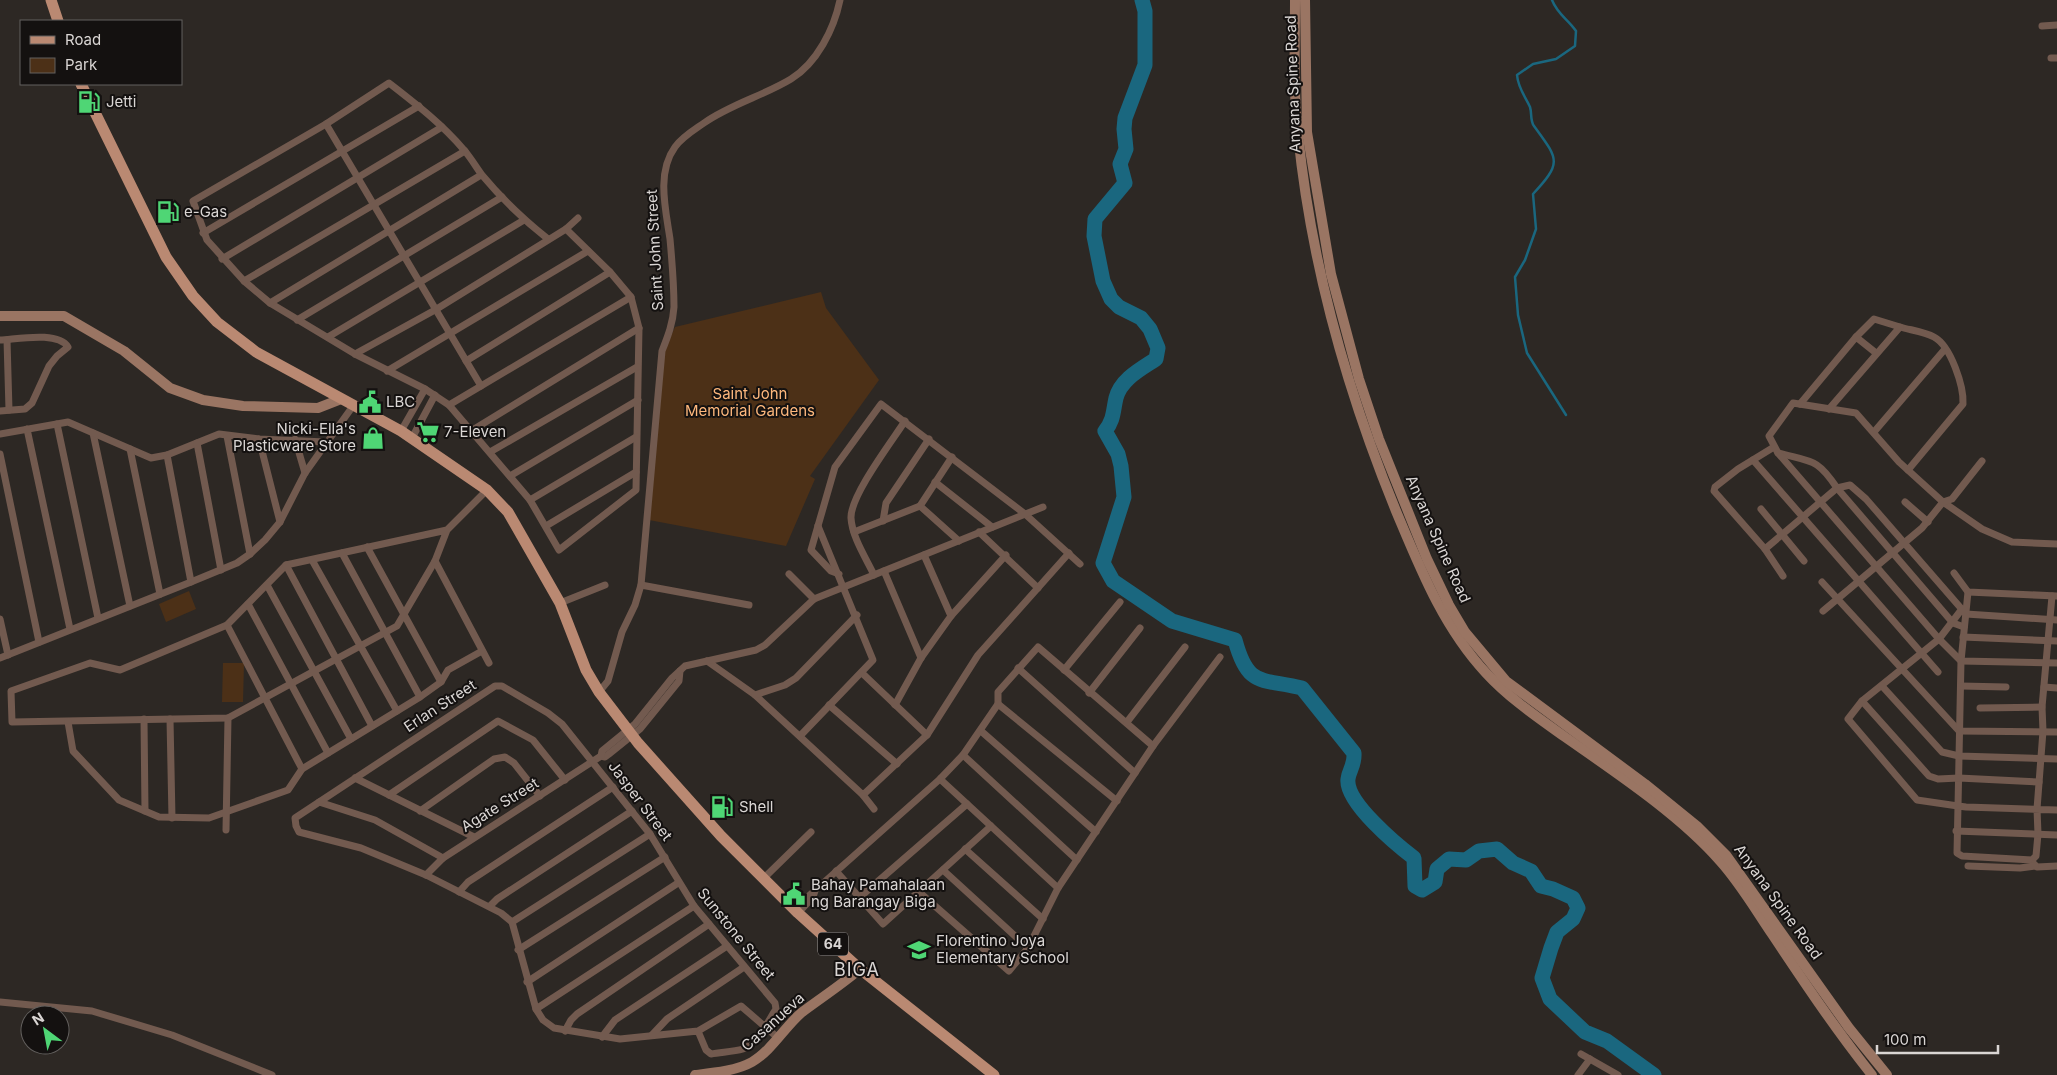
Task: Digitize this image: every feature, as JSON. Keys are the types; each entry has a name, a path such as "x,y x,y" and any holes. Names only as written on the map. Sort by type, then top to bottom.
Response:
{"main road":[{"path":"51,0 58,20"},
{"name":"Anyana Spine Road","path":"1295,0 1298,131 1306,193 1321,277 1350,384 1388,490 1417,563 1441,610 1483,670 1501,688 1640,790 1720,861 1842,1037 1872,1075"},
{"name":"Anyana Spine Road","path":"1304,0 1307,132 1331,274 1359,379 1379,439 1427,559 1449,605 1466,632 1506,681 1645,784 1698,827 1726,854 1849,1028 1886,1075"},
{"name":"64","path":"81,85 166,257 193,296 217,322 256,352 401,431 487,490 508,512 560,603 586,670 599,692 630,733 721,836 796,911 860,969 994,1075"},
{"path":"0,316 64,316 124,351 170,388 203,400 243,406 318,408 341,400"},
{"name":"Casanueva","path":"698,1075 736,1068 752,1062 763,1054 777,1037 801,1014 838,988 860,969"}],"street":[{"name":"Saint John Street","path":"599,692 608,681 622,632 635,605 641,585 662,351 672,324 674,306 670,240 664,202 668,160 675,146 717,114 793,78 818,50 829,33 836,18 840,0"},
{"path":"2042,26 2057,25"},
{"path":"548,239 524,220 502,197 442,126 389,83 326,124 193,201 203,233 222,259 270,303 355,354 425,389 449,406 530,500 559,550 636,490 638,400 639,328 631,297 610,272 566,229"},
{"path":"203,233 343,153 419,106"},
{"path":"326,124 481,386"},
{"path":"222,259 442,126"},
{"path":"244,281 465,151"},
{"path":"270,303 482,174"},
{"path":"297,320 502,197"},
{"path":"355,354 435,310 566,229 578,218"},
{"path":"328,337 524,220"},
{"path":"387,371 588,251"},
{"path":"466,361 610,272"},
{"path":"449,406 631,297"},
{"path":"1800,404 1856,337 1874,319 1936,337 1950,356 1964,390 1963,404 1908,470"},
{"path":"1829,408 1900,327"},
{"path":"471,431 639,328"},
{"path":"1856,337 1876,353"},
{"path":"0,411 25,409 32,403 49,366 57,356 68,348 65,342 52,338 4,340 9,410"},
{"path":"1874,432 1945,350"},
{"path":"490,452 637,367"},
{"path":"401,431 425,389"},
{"path":"412,438 435,395"},
{"path":"510,476 638,400"},
{"path":"2057,544 2012,542 1982,529 1943,502 1908,470 1856,413 1793,403 1769,436 1776,450 1820,502 1939,639 1961,661 2057,663"},
{"path":"839,574 831,571 811,550 835,467 882,404 1025,514 1080,564"},
{"path":"0,658 221,570 250,554 280,522 305,472 353,406"},
{"path":"874,575 854,532 851,517 854,500 905,421"},
{"path":"0,434 68,422 151,458 167,455 215,435 325,442"},
{"path":"57,424 98,618"},
{"path":"27,429 70,629"},
{"path":"93,433 130,606"},
{"path":"227,436 250,554"},
{"path":"530,500 636,437"},
{"path":"259,439 280,522"},
{"path":"295,439 305,472"},
{"path":"883,521 886,503 929,439"},
{"path":"197,443 221,570"},
{"path":"130,449 160,594"},
{"path":"1783,576 1765,549 1714,491 1714,487 1753,460 1776,450 1819,464 1837,488 1953,623 1964,628"},
{"path":"0,454 39,642"},
{"path":"167,455 191,582"},
{"path":"854,532 920,506 952,457"},
{"path":"1753,460 1938,672"},
{"path":"1823,611 1928,522 1943,502 1952,499 1982,461"},
{"path":"546,526 636,472"},
{"path":"935,482 992,527"},
{"path":"1765,549 1783,536 1837,488 1850,485 1964,612 2054,619"},
{"path":"447,530 286,565 227,625 120,670 90,663 11,690 12,722 228,718 397,626 434,561 447,530 487,490"},
{"path":"1905,502 1928,522"},
{"path":"920,506 958,541"},
{"path":"707,660 729,657 761,647 814,599 1043,507"},
{"path":"1761,510 1804,562"},
{"path":"800,736 873,660 857,615 818,525"},
{"path":"979,532 1006,555 1038,588"},
{"path":"368,548 441,682"},
{"path":"342,553 420,697"},
{"path":"863,795 927,735 978,655 1069,553"},
{"path":"924,555 952,616"},
{"path":"895,705 921,658 952,616 1006,555"},
{"path":"312,560 397,711"},
{"path":"434,561 489,662"},
{"path":"286,565 372,726"},
{"path":"884,571 921,658"},
{"path":"1954,573 1968,592 1964,612 1961,661 1957,853 1962,856 2057,866"},
{"path":"789,574 814,599"},
{"path":"1822,582 1839,598 1959,730 2057,732"},
{"path":"560,603 606,585"},
{"path":"641,585 749,605"},
{"path":"267,586 351,739"},
{"path":"1968,592 2054,596 2053,641 2046,662 2042,707 2042,758 2038,782 2036,856 2033,863 2020,868 1968,866"},
{"path":"1064,670 1120,602"},
{"path":"248,604 328,753"},
{"path":"1964,612 1939,639 1862,701 1848,720 1912,796 1924,802 1958,806 2057,810"},
{"path":"755,695 785,685 796,678 857,615"},
{"path":"0,619 8,655"},
{"path":"227,625 302,769"},
{"path":"1089,692 1140,628"},
{"path":"1963,638 2053,641"},
{"path":"1127,722 1185,646"},
{"path":"796,911 813,897 815,891 836,871 940,779 963,755 998,704 998,692 1038,648 1153,746"},
{"path":"68,722 73,751 116,798 159,817 201,820 288,790 302,769 420,697 441,682 448,670 482,650"},
{"path":"919,892 1008,971 1028,948 1058,888 1153,746 1220,658"},
{"path":"707,660 755,695 863,795 874,809"},
{"name":"Agate Street","path":"426,875 443,858 474,837 601,756 606,757 669,695 679,681 680,672 685,666 707,660"},
{"path":"1018,668 1135,773"},
{"path":"862,673 927,735"},
{"name":"Erlan Street","path":"426,875 360,848 299,832 296,826 296,818 498,686 548,713 562,724 593,762"},
{"path":"1882,686 1937,749 1948,754 2057,759"},
{"path":"1961,686 2006,687"},
{"path":"2044,687 2057,688"},
{"path":"1862,701 1924,771 1938,779 1959,778 2038,782"},
{"path":"998,704 1117,802"},
{"path":"829,706 897,764"},
{"path":"1980,708 2042,707"},
{"path":"226,830 228,718"},
{"path":"144,719 144,811"},
{"path":"170,719 172,818"},
{"path":"389,795 498,721 534,740 565,780"},
{"path":"981,730 1096,832"},
{"path":"963,755 1077,860"},
{"path":"420,810 494,760 505,757 514,763 540,796"},
{"name":"Jasper Street","path":"593,762 650,834 665,857"},
{"path":"355,778 474,837"},
{"path":"940,779 1058,888"},
{"path":"459,892 468,882 613,787"},
{"path":"319,802 375,820 443,858"},
{"path":"860,897 967,804"},
{"path":"490,906 497,899 632,811"},
{"path":"836,871 883,924 991,826"},
{"path":"1956,831 2057,835"},
{"path":"764,878 811,832"},
{"path":"512,922 650,834"},
{"path":"965,849 1043,919"},
{"path":"518,950 665,857"},
{"name":"Sunstone Street","path":"665,857 678,883 694,906 775,1003 776,1009 765,1026"},
{"path":"942,870 1028,948"},
{"path":"426,875 490,906 512,922 526,982 536,1009 542,1020 554,1028 620,1039 698,1031 741,1006 777,1037"},
{"path":"526,982 678,883"},
{"path":"536,1009 694,906"},
{"path":"565,1031 570,1020 578,1014 709,924"},
{"path":"602,1037 615,1020 728,946"},
{"path":"652,1035 668,1020 744,967"},
{"path":"0,1002 92,1011 172,1035 272,1075"},
{"path":"698,1031 706,1050 711,1054 744,1048 752,1044 765,1026"},
{"path":"1581,1054 1618,1075"},
{"path":"1578,1075 1590,1059"}],"green space":[{"name":"Saint John Memorial Gardens","path":"821,292 826,308 879,380 810,476 815,479 786,546 649,520 663,354 675,327"},
{"path":"189,591 196,609 166,622 159,604"},
{"path":"223,663 244,663 243,702 222,702"}],"waterway":[{"path":"1142,0 1145,11 1145,65 1125,118 1126,149 1120,164 1125,183 1095,219 1094,236 1103,281 1111,299 1119,307 1141,318 1150,329 1158,348 1156,359 1132,375 1122,385 1116,398 1112,419 1105,431 1118,454 1124,497 1103,563 1113,581 1172,621 1235,640 1245,666 1251,674 1266,681 1302,688 1354,753 1354,761 1348,779 1349,788 1355,799 1363,811 1414,858 1415,886 1422,890 1435,882 1437,869 1449,859 1466,860 1479,851 1497,849 1513,863 1531,871 1541,886 1573,898 1578,908 1573,919 1557,932 1542,978 1550,999 1585,1032 1607,1041 1654,1075"},
{"path":"1552,0 1557,9 1576,31 1575,46 1556,59 1533,64 1517,75 1520,88 1530,107 1533,124 1548,146 1554,160 1549,175 1533,194 1536,229 1525,260 1515,277 1518,315 1527,353 1566,415"}],"place":[{"name":"Jetti","path":"89,102"},
{"name":"e-Gas","path":"168,212"},
{"name":"LBC","path":"370,402"},
{"name":"7-Eleven","path":"428,432"},
{"name":"Nicki-Ella's Plasticware Store","path":"373,438"},
{"name":"Shell","path":"722,807"},
{"name":"Bahay Pamahalaan ng Barangay Biga","path":"794,894"},
{"name":"Florentino Joya Elementary School","path":"919,950"}],"district":[{"name":"BIGA","path":"857,970"}]}
